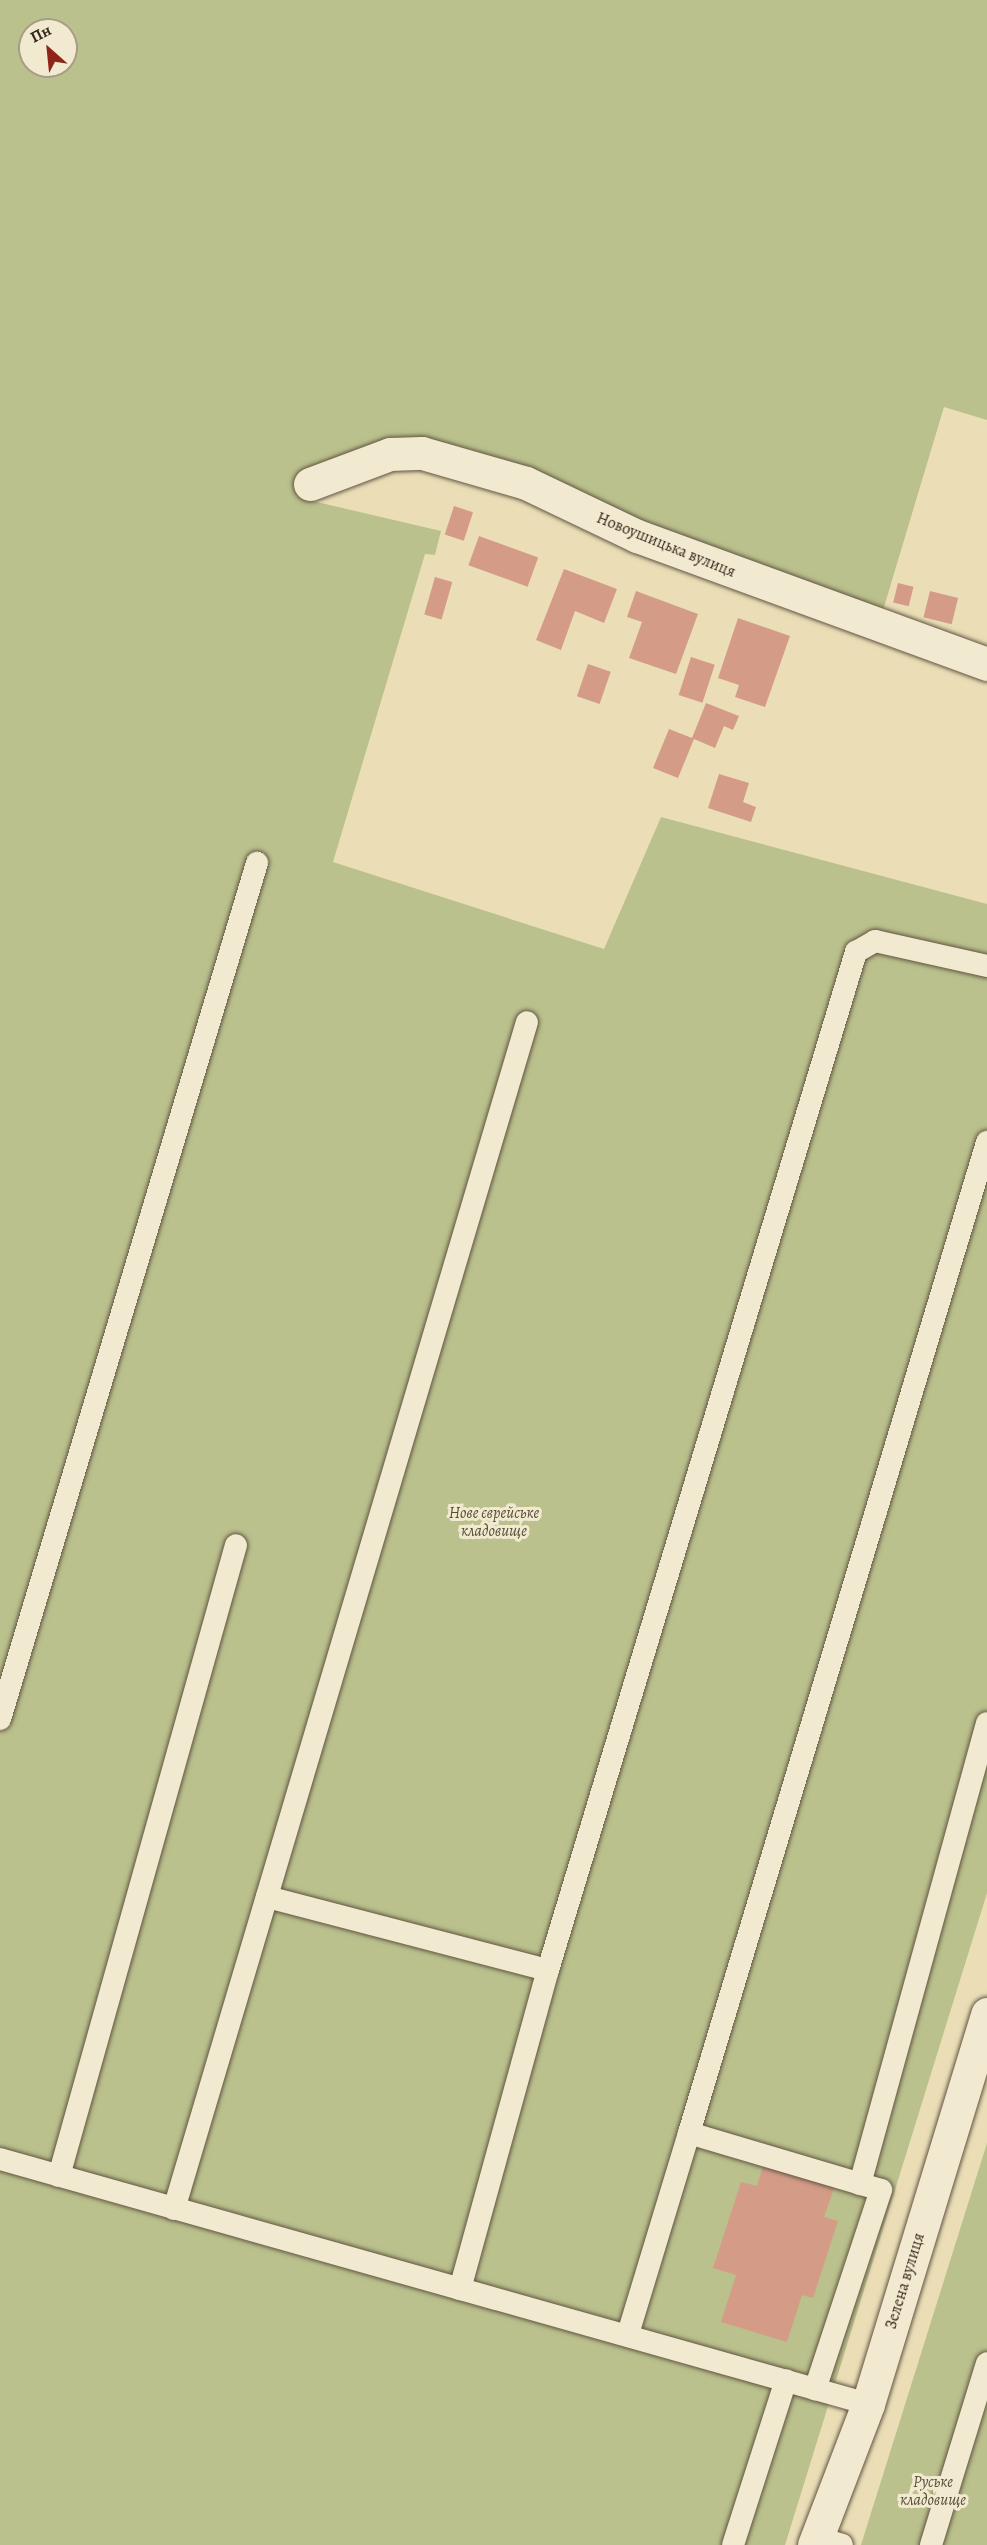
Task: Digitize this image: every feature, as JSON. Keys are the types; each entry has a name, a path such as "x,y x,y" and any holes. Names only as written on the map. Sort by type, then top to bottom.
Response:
{"street":[{"name":"Новоушицька вулиця","path":"310,484 390,454 422,453 526,483 637,536 987,664"},
{"name":"Зелена вулиця","path":"824,2542 987,2014"}],"lane":[{"path":"0,1719 257,862"},
{"path":"460,2289 548,1970 856,952 875,941 987,966"},
{"path":"174,2209 527,1022"},
{"path":"628,2334 987,1142"},
{"path":"59,2176 236,1545"},
{"path":"860,2184 987,1723"},
{"path":"267,1897 548,1970"},
{"path":"689,2133 881,2190 815,2389"},
{"path":"0,2159 628,2334 868,2404"},
{"path":"931,2545 987,2363"},
{"path":"733,2545 786,2380"}],"green space":[{"name":"Нове єврейське кладовище","path":"0,0 987,0 987,420 944,407 881,617 424,443 296,479 304,499 441,531 435,555 425,554 333,862 604,949 661,817 987,904 987,1893 785,2545 0,2545"},
{"name":"Руське кладовище","path":"987,2143 987,2545 861,2545"}],"building":[{"path":"454,506 473,512 464,541 445,535"},
{"path":"479,536 538,558 528,587 468,565"},
{"path":"564,569 617,589 604,623 575,611 561,650 536,640"},
{"path":"435,577 452,582 442,619 424,614"},
{"path":"898,583 914,587 909,606 893,602"},
{"path":"636,591 698,614 676,674 629,658 642,622 627,617"},
{"path":"930,591 958,598 952,624 923,617"},
{"path":"738,618 790,636 765,707 735,697 739,685 718,678"},
{"path":"691,657 715,665 702,703 679,695"},
{"path":"588,664 611,672 600,704 577,696"},
{"path":"706,703 739,716 733,730 724,726 715,748 694,739 678,778 653,768 669,729 692,738"},
{"path":"719,774 749,783 743,802 756,807 751,822 708,808"},
{"path":"763,2166 834,2188 824,2217 838,2221 813,2298 802,2295 787,2342 721,2322 736,2275 713,2268 741,2182 757,2186"}]}
